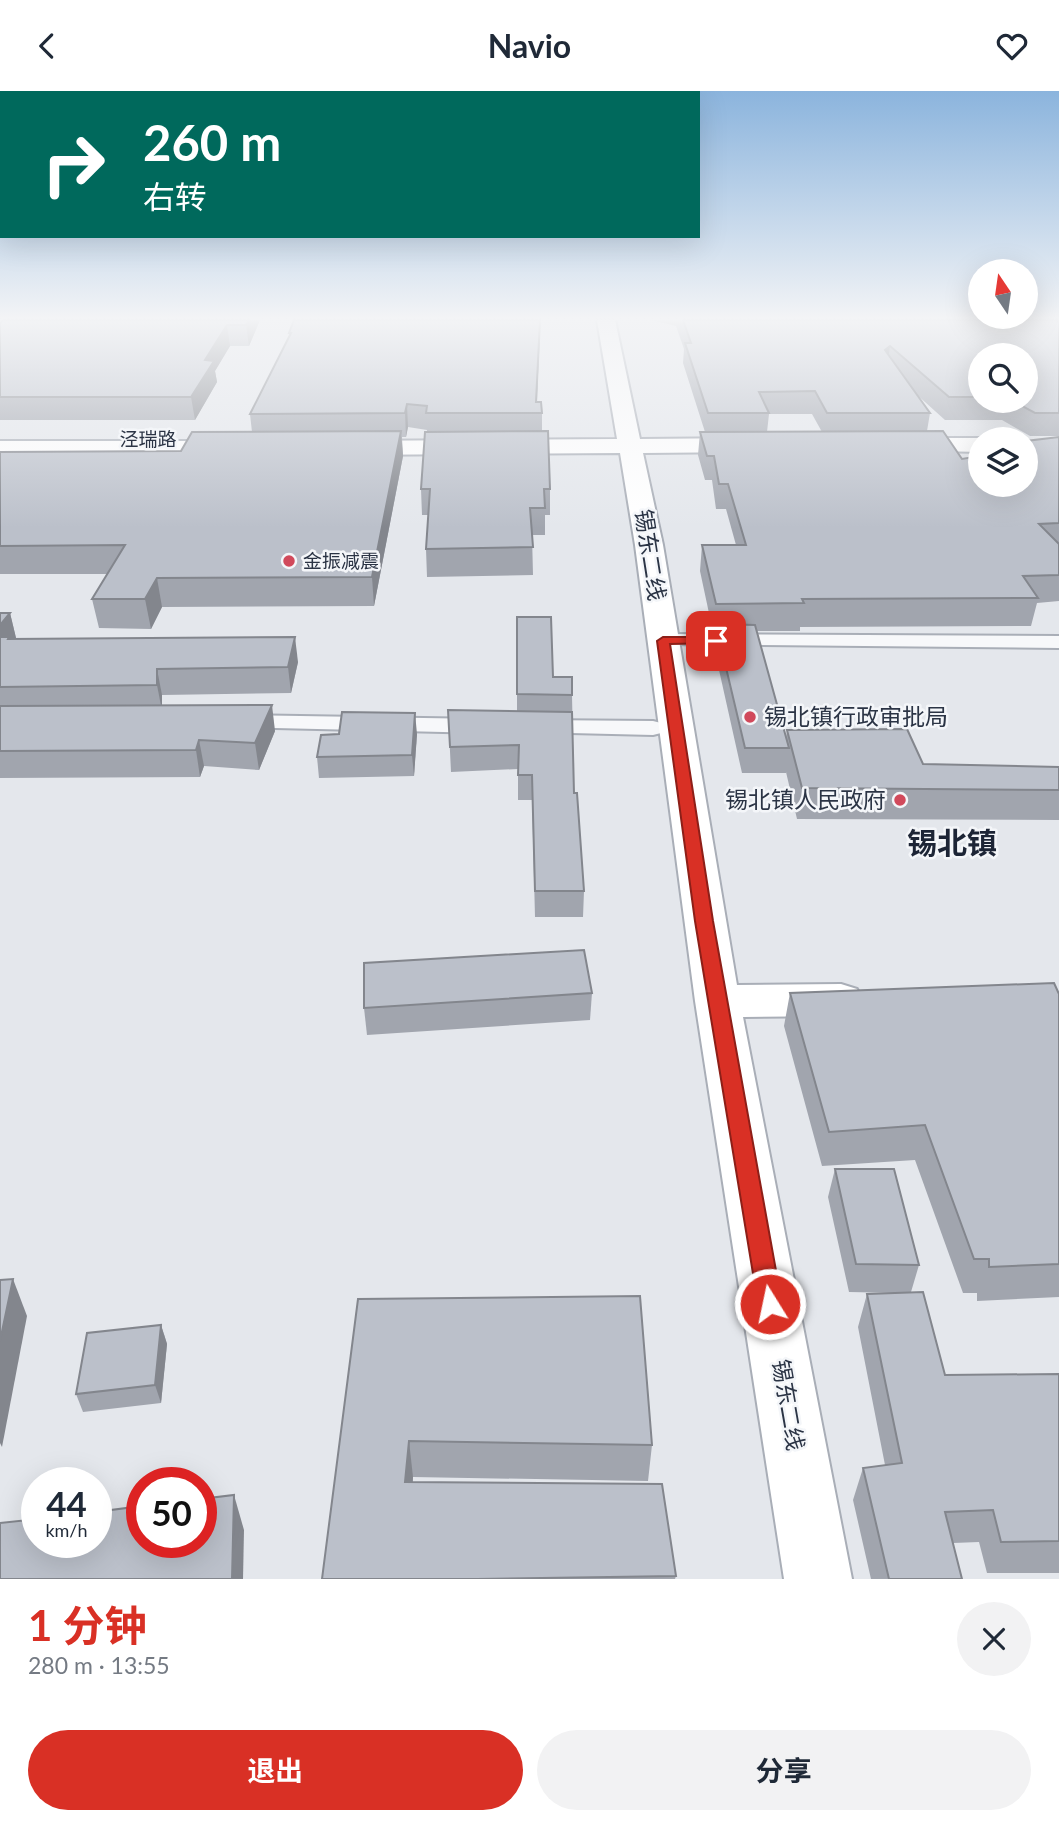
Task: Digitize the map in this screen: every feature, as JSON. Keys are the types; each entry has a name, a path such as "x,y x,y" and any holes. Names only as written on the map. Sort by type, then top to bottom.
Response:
{"main road":[{"name":"锡东二线","path":"620,389 663,641 718,1001 818,1579"},
{"name":"泾瑞路","path":"0,439 258,444 0,448"},
{"path":"328,444 614,448 631,445 770,445"},
{"path":"882,445 968,445"},
{"path":"718,1001 881,999"}],"street":[{"path":"663,641 1059,642"},
{"path":"219,721 653,729"}],"building":[{"path":"0,389 196,389 191,397 0,397"},
{"path":"262,389 537,389 536,402 541,402 542,413 426,413 427,406 407,404 405,413 250,414"},
{"path":"700,389 913,389 930,413 827,413 815,391 759,392 769,413 708,413"},
{"path":"940,389 968,389 968,397 949,397"},
{"path":"1038,389 1059,389 1059,413 1038,413"},
{"path":"401,431 372,577 157,578 145,599 92,599 125,545 0,546 0,452 181,451 192,432"},
{"path":"548,431 550,489 544,489 545,508 530,508 533,547 426,549 430,489 421,489 425,432"},
{"path":"943,431 962,459 968,458 968,497 1038,497 1038,440 1059,437 1059,523 1039,524 1059,544 1059,575 1023,576 1038,598 802,599 804,603 716,604 702,545 746,545 728,484 719,484 714,456 707,456 700,432"},
{"path":"0,613 10,613 0,625"},
{"path":"517,617 551,617 553,677 572,677 572,695 517,694"},
{"path":"719,624 755,625 789,748 745,748 719,638 722,638"},
{"path":"0,637 295,637 288,667 157,669 157,685 0,687"},
{"path":"272,705 255,743 199,740 196,750 0,751 0,706"},
{"path":"448,710 572,712 574,793 577,793 584,891 535,891 532,775 518,775 519,745 450,747"},
{"path":"342,712 415,713 412,755 317,757 321,735 339,734"},
{"path":"907,729 923,764 1059,767 1059,790 802,788 787,730"},
{"path":"584,950 592,993 364,1008 364,963"},
{"path":"1054,983 1059,994 1059,1264 989,1267 989,1259 974,1259 925,1125 829,1132 790,993"},
{"path":"835,1169 894,1169 919,1265 856,1264"},
{"path":"13,1279 0,1341 0,1280"},
{"path":"923,1292 945,1375 1059,1374 1059,1541 1001,1542 993,1510 945,1512 962,1579 889,1579 863,1468 902,1463 867,1294"},
{"path":"640,1296 652,1445 409,1441 405,1482 662,1484 676,1576 322,1579 358,1299"},
{"path":"161,1325 155,1385 76,1394 87,1333"},
{"path":"234,1495 232,1579 0,1579 0,1523 21,1521 21,1558 112,1558 112,1510 126,1508 126,1558 217,1558 217,1497"}],"place":[{"name":"金振减震","path":"289,561"},
{"name":"锡北镇行政审批局","path":"750,717"},
{"name":"锡北镇人民政府","path":"900,800"}],"district":[{"name":"锡北镇","path":"952,844"}],"route":[{"path":"716,641 663,641 704,921 770,1304"}]}
